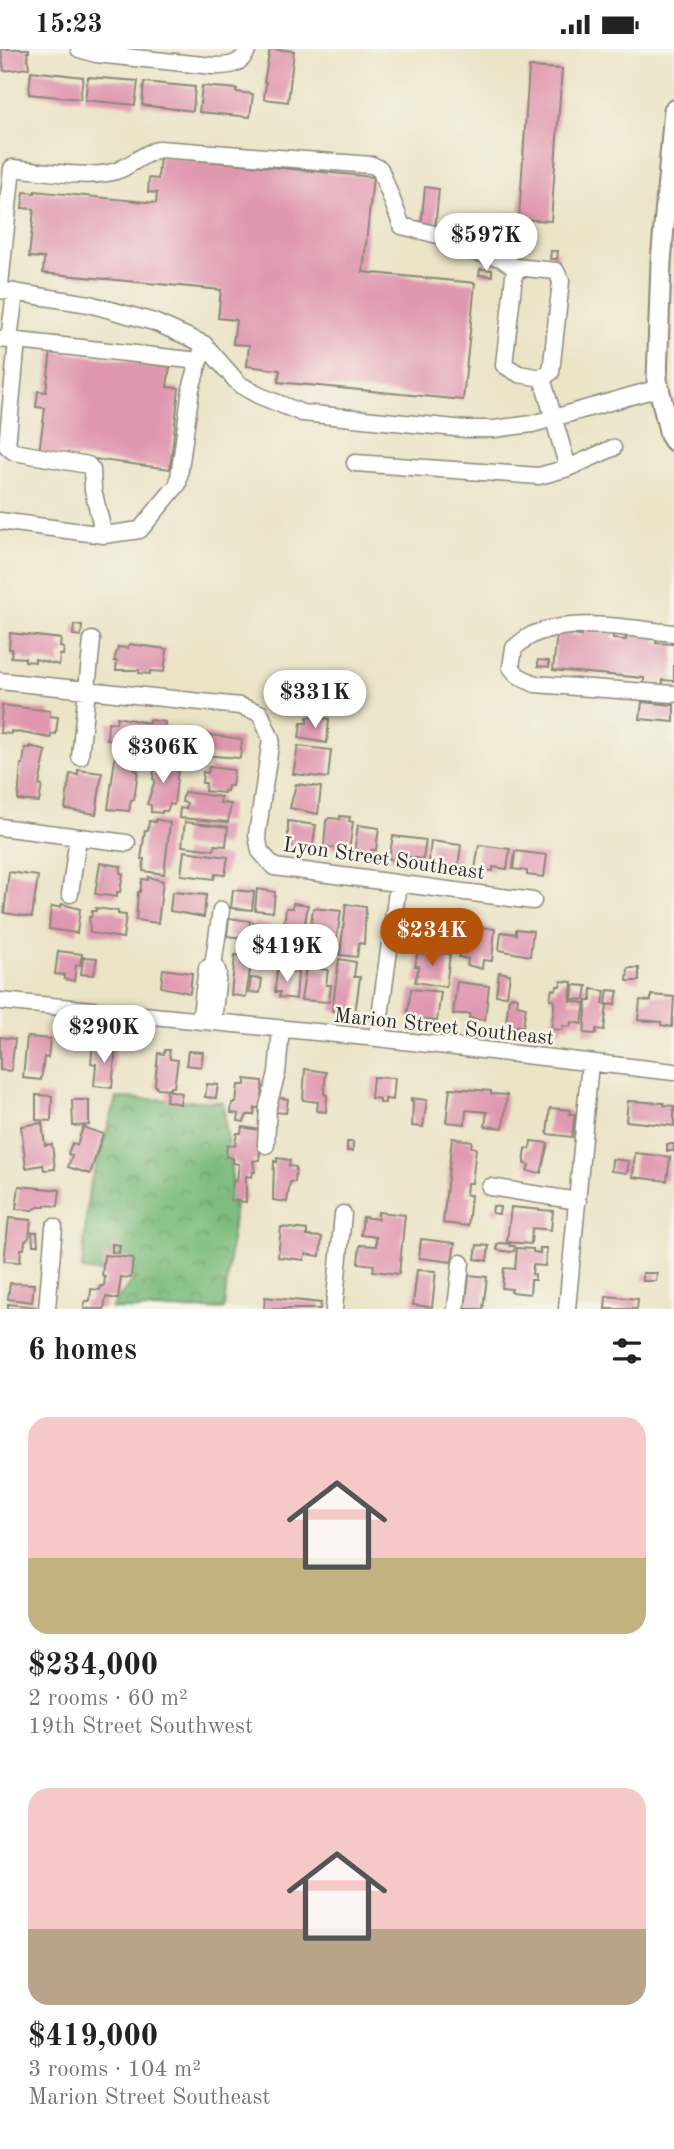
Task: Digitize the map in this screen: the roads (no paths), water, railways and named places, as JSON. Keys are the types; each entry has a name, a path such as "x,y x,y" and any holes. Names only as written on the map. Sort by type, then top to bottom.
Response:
{"main road":[{"path":"674,110 661,262 657,380 674,441"}],"street":[{"path":"79,49 96,54 230,66 239,62 248,49"},
{"path":"104,535 93,490 92,470 88,465 14,451 7,446 9,340 5,289 6,164 90,174 103,173 117,171 145,153 160,149 372,165 380,169 402,226 446,235 454,239 458,248 500,258 515,267 556,271 561,281 551,372 542,378 519,374 504,365 515,267"},
{"path":"5,289 89,304 155,322 205,344 239,384 302,413 466,429 494,429 533,424 659,388"},
{"path":"9,340 200,361"},
{"path":"0,521 104,535 140,530 178,484 191,389 205,344"},
{"path":"542,378 568,468"},
{"path":"355,463 539,476 568,468 613,448"},
{"path":"674,633 606,626 559,627 531,635 514,647 511,667 518,676 535,684 674,694"},
{"path":"80,757 92,639"},
{"name":"Lyon Street Southeast","path":"0,681 240,706 260,713 271,739 257,835 260,852 274,867 533,901"},
{"path":"0,827 127,843"},
{"path":"71,894 78,837"},
{"path":"377,1038 398,884"},
{"path":"207,1021 207,968 213,966 221,910"},
{"name":"Marion Street Southeast","path":"0,1001 377,1038 674,1072"},
{"path":"266,1145 268,1106 277,1073 281,1029"},
{"path":"568,1309 590,1063"},
{"path":"491,1187 578,1201"},
{"path":"334,1309 343,1214"},
{"path":"47,1309 54,1227"},
{"path":"456,1309 461,1263"}]}
